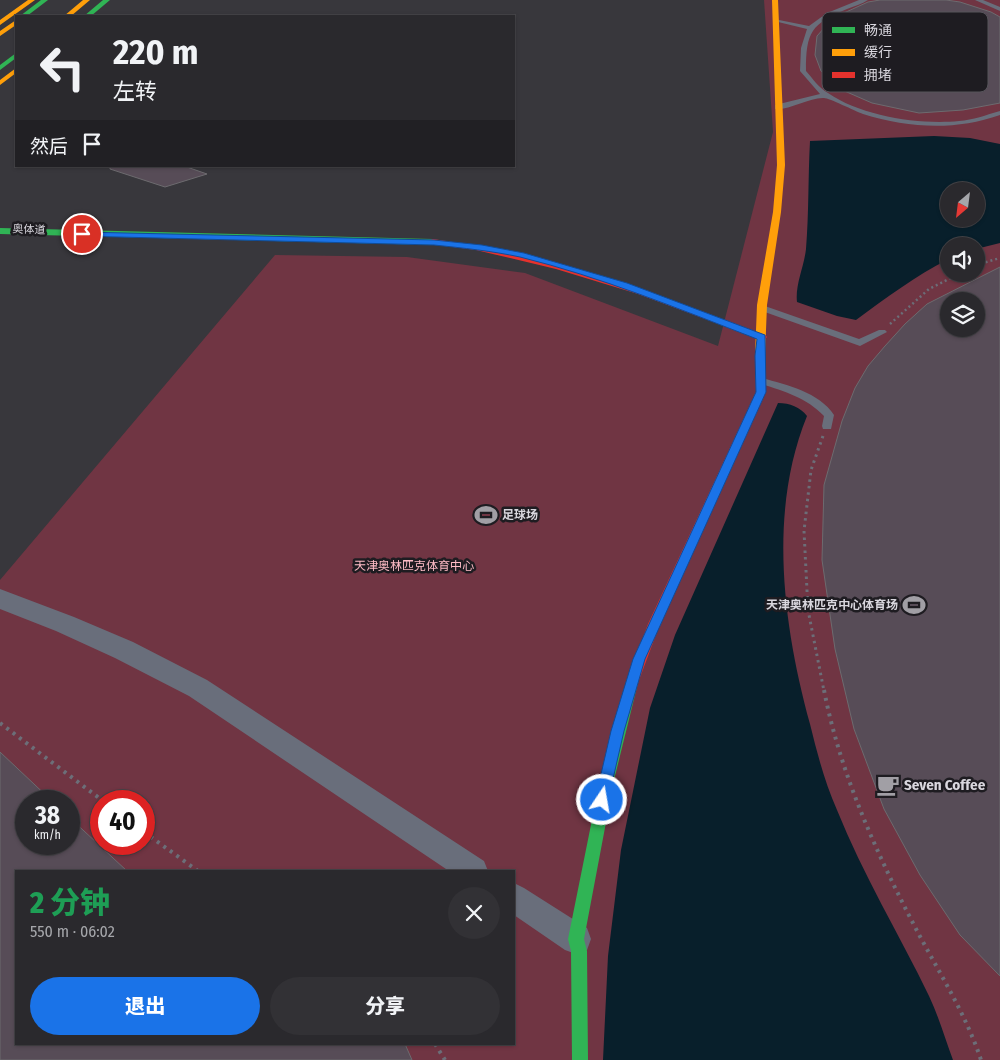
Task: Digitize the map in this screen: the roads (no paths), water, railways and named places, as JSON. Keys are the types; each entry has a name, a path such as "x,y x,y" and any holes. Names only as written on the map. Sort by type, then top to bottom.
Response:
{"main road":[{"path":"0,23 32,0"},
{"path":"68,15 86,0"},
{"path":"88,15 107,0"},
{"path":"580,1060 580,951 576,939 610,766 627,696 639,659 761,392 762,381 758,344 780,194 781,136 778,107 775,0"},
{"path":"26,15 51,3"},
{"path":"42,15 51,3"},
{"path":"3,39 15,23"},
{"path":"3,39 15,35"},
{"path":"0,68 15,56"},
{"path":"0,82 15,71"},
{"path":"0,231 34,234 434,242 482,247 521,255 624,285 758,344"},
{"name":"奥体道","path":"0,239 78,244 428,250 464,253 522,263 563,275 697,325"}],"street":[{"path":"0,599 65,624 124,650 198,688 472,870"},
{"path":"515,899 576,939"}],"lane":[{"path":"834,12 844,6 865,0"},
{"path":"978,0 999,3"},
{"path":"822,19 812,25 804,48 803,71 822,91"},
{"path":"776,20 811,28"},
{"path":"823,92 826,95 883,117 934,125 989,118 1000,113"},
{"path":"778,107 826,95"},
{"path":"762,308 860,343 882,332"},
{"path":"762,381 808,397 821,405 829,416 827,426"}],"water":[{"path":"934,136 970,138 1000,144 1000,243 985,247 985,237 940,237 940,264 913,280 856,320 837,316 797,302 797,289 805,256 808,222 810,141"},
{"path":"778,403 794,406 807,416 795,453 787,491 784,569 793,648 815,746 829,789 847,834 929,996 953,1060 603,1060 608,956 621,850 650,708 675,635"}],"place":[{"name":"足球场","path":"486,515"},
{"name":"天津奥林匹克中心体育场","path":"914,605"},
{"name":"Seven Coffee","path":"888,785"}],"park label":[{"name":"天津奥林匹克体育中心","path":"414,566"}]}
